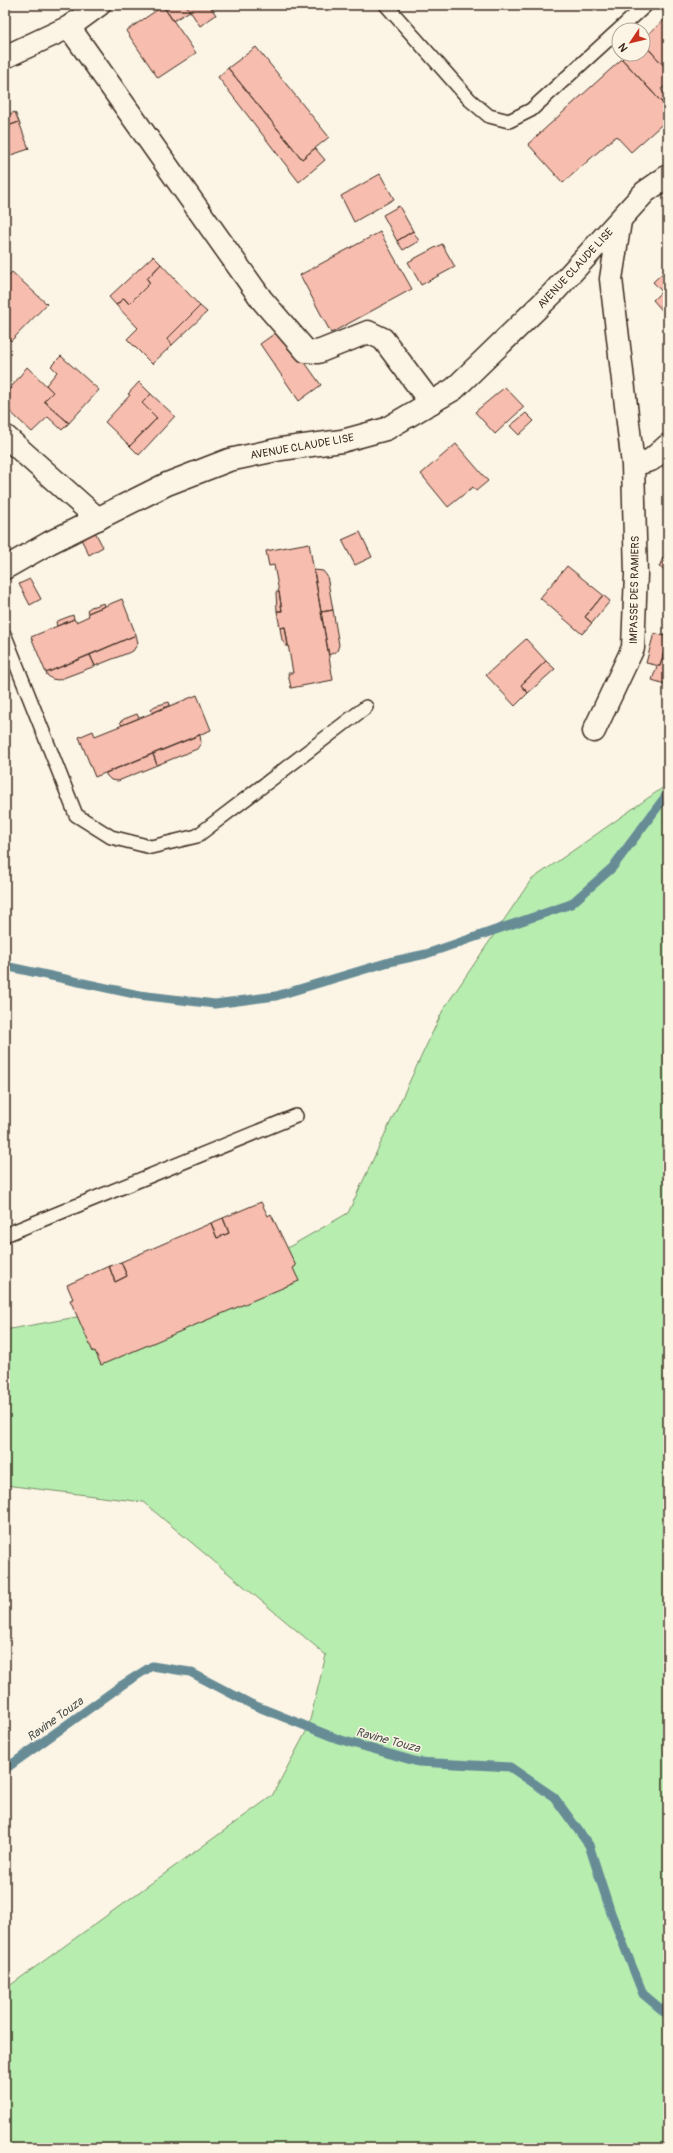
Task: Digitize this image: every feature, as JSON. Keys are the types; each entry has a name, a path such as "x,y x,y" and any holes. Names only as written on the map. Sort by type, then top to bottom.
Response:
{"street":[{"path":"6,56 69,27 98,5"},
{"path":"69,27 262,300 296,341 306,351 318,352 368,332 384,339 431,403"},
{"name":"AVENUE CLAUDE LISE","path":"5,568 49,543 167,484 229,460 280,449 342,441 386,429 454,390 553,293 645,192 668,176"},
{"name":"IMPASSE DES RAMIERS","path":"594,731 633,648 636,574 633,465 611,279 620,221"},
{"path":"5,436 98,519"},
{"path":"633,465 651,460 668,445"}],"lane":[{"path":"386,5 470,100 489,116 509,121 531,110 646,5"},
{"path":"5,636 76,815 111,837 151,847 197,836 366,707"},
{"path":"5,1235 296,1116"}],"green space":[{"path":"668,784 668,2148 5,2148 5,1989 272,1796 308,1728 326,1655 143,1502 5,1485 5,1330 209,1293 348,1213 443,1010 531,880"}],"building":[{"path":"186,5 190,11 173,21 163,6"},
{"path":"186,5 209,5 216,15 200,26"},
{"path":"163,6 196,53 158,78 126,31"},
{"path":"668,16 668,70 651,52 651,32"},
{"path":"256,47 329,137 302,159 228,68"},
{"path":"651,52 668,70 668,85 661,89 668,97 668,105 666,107 625,62 651,62"},
{"path":"619,62 625,62 668,109 668,119 631,152 616,136 563,183 528,144"},
{"path":"228,68 302,159 315,148 325,160 299,182 218,77"},
{"path":"15,112 19,122 5,127 5,116"},
{"path":"19,122 29,149 5,157 5,127"},
{"path":"380,174 394,199 354,222 341,196"},
{"path":"399,206 413,231 397,241 383,215"},
{"path":"413,231 419,241 403,250 397,241"},
{"path":"380,232 412,289 331,333 300,275"},
{"path":"442,244 455,267 421,285 408,262"},
{"path":"153,256 161,264 147,279 150,283 129,304 124,298 116,305 109,297"},
{"path":"161,264 200,306 167,339 172,345 152,364 127,339 138,328 116,305 124,298 129,304 150,283 147,279"},
{"path":"668,268 668,298 653,282"},
{"path":"12,272 47,304 11,341 5,335 5,279"},
{"path":"662,291 668,298 668,317 653,300"},
{"path":"200,306 207,312 172,345 167,339"},
{"path":"281,329 321,385 299,401 260,344"},
{"path":"61,356 99,390 69,423 44,401 53,392 46,385 57,372 51,366"},
{"path":"27,367 53,392 44,401 69,423 62,430 48,417 32,432 5,407 5,395"},
{"path":"139,382 151,394 142,403 157,418 130,446 105,422 130,395 128,394"},
{"path":"505,387 524,407 495,434 475,412"},
{"path":"151,394 175,416 139,455 130,446 157,418 142,403"},
{"path":"526,413 534,421 519,435 510,426"},
{"path":"456,444 488,481 476,491 473,487 448,507 421,474"},
{"path":"95,532 103,547 89,555 81,539"},
{"path":"360,532 372,557 355,565 342,540"},
{"path":"309,543 333,680 291,688 288,673 293,673 285,627 280,628 277,611 282,611 279,592 274,565 269,566 266,551"},
{"path":"668,546 668,571 659,567"},
{"path":"567,566 603,595 585,617 592,623 582,634 540,598"},
{"path":"314,570 323,571 327,576 333,610 321,612"},
{"path":"30,579 41,599 30,605 19,584"},
{"path":"276,592 279,592 282,611 277,611"},
{"path":"603,595 610,601 592,623 585,617"},
{"path":"122,599 136,635 46,673 31,637 74,619 76,622 89,616 88,613"},
{"path":"104,603 105,606 88,613 87,610 91,607"},
{"path":"333,610 339,645 337,651 329,655 321,612"},
{"path":"73,615 74,619 57,626 56,622"},
{"path":"285,627 288,646 286,646 282,640 280,628"},
{"path":"654,633 668,637 660,666 646,663"},
{"path":"136,635 138,643 133,651 95,666 90,655"},
{"path":"526,639 546,661 521,685 528,693 515,706 486,675"},
{"path":"668,642 668,685 652,680 657,666 660,666"},
{"path":"90,655 95,666 58,680 52,679 46,673"},
{"path":"546,661 555,669 528,693 521,685"},
{"path":"197,695 211,730 95,777 79,737 93,731 95,736"},
{"path":"169,702 170,705 152,713 151,709 155,706"},
{"path":"137,714 139,718 122,725 120,722 124,719"},
{"path":"200,735 201,743 197,749 157,765 153,754"},
{"path":"153,754 157,765 118,781 111,780 106,775 106,773"},
{"path":"261,1202 268,1216 271,1214 296,1266 293,1268 299,1281 101,1365 95,1351 93,1352 70,1300 73,1299 67,1285 109,1266 115,1282 127,1276 121,1262 211,1223 217,1238 229,1233 223,1218"},
{"path":"223,1218 229,1233 217,1238 211,1223"},
{"path":"121,1262 127,1276 115,1282 109,1266"}],"waterway":[{"path":"5,966 139,995 215,1004 276,996 389,962 426,954 571,904 612,868 668,793"},
{"name":"Ravine Touza","path":"5,1767 8,1767 122,1685 152,1666 190,1672 251,1704 338,1739 418,1762 510,1767 554,1797 589,1845 611,1913 643,1994 668,2015"}]}
